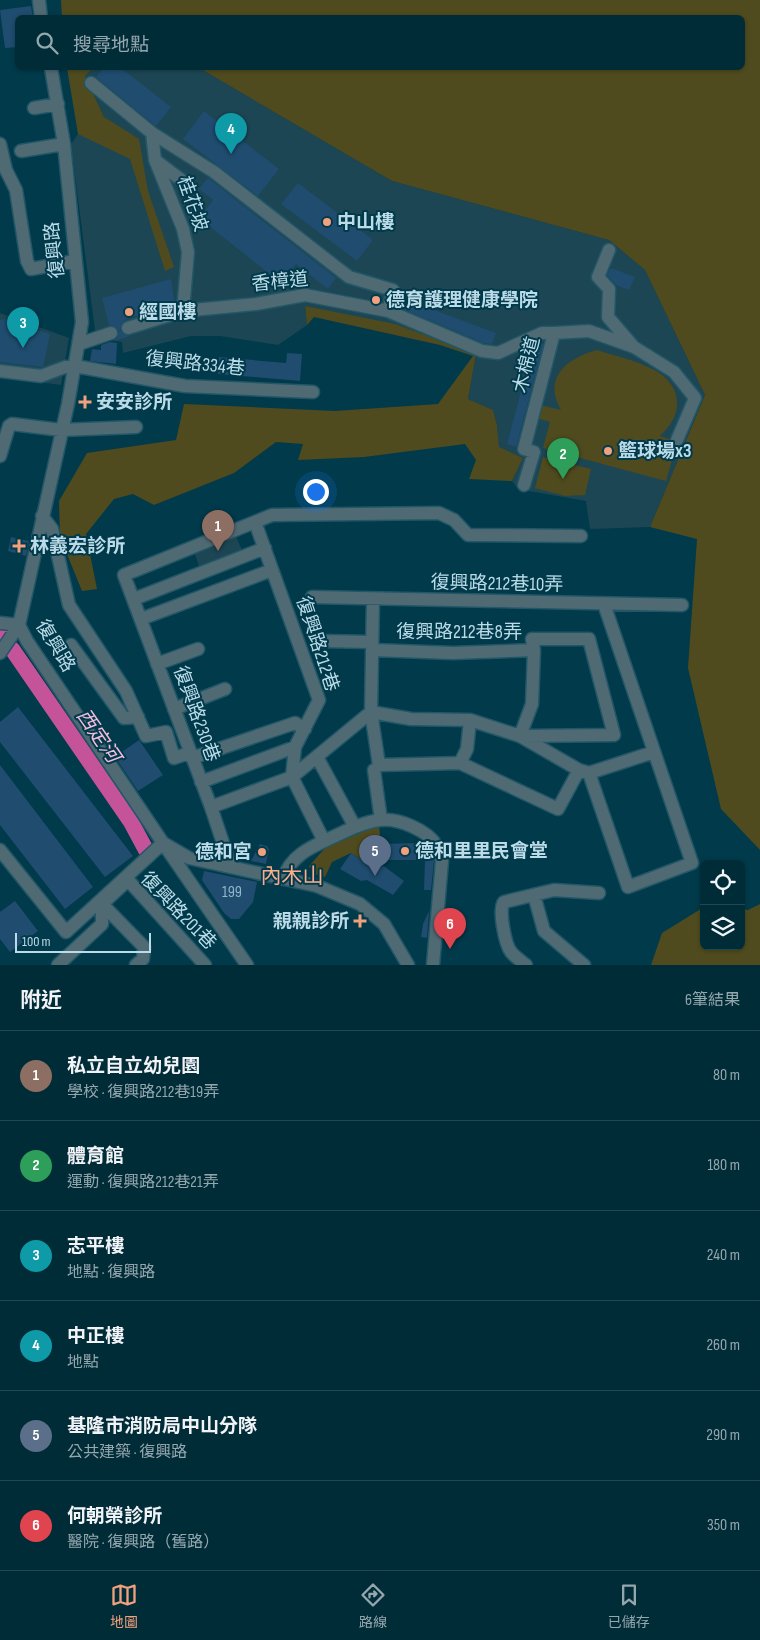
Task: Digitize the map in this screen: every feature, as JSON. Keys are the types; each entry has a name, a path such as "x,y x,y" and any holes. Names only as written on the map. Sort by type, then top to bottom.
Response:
{"street":[{"path":"39,0 40,15"},
{"name":"復興路","path":"50,70 64,144 74,261 82,322 80,344 19,625 27,641 163,843 189,858 317,886 360,904 384,924 408,965"},
{"path":"91,83 152,134 214,172 348,277 393,290 388,311"},
{"path":"34,108 58,104"},
{"name":"桂花坡","path":"152,134 156,160 183,228 188,252 183,311"},
{"path":"0,144 6,170 16,190 27,261 31,269 74,261"},
{"path":"20,151 64,144"},
{"path":"156,160 188,185"},
{"path":"609,250 598,277 609,289 608,317 634,347"},
{"name":"香樟道","path":"183,311 256,304 305,295 388,311"},
{"path":"128,328 183,311"},
{"name":"木棉道","path":"388,311 482,351 498,353 542,333 554,332 524,449 534,452 524,485"},
{"path":"80,344 108,334 82,322"},
{"path":"554,332 589,331 634,347 674,372 695,398 677,440"},
{"path":"0,371 41,376 65,367 75,366"},
{"name":"復興路334巷","path":"75,366 185,386 313,392"},
{"path":"0,456 9,426 12,424 61,430 136,427"},
{"path":"255,522 272,515 438,513 454,520 468,535 581,536"},
{"path":"42,516 52,529 69,604 126,691 146,736 166,732 174,758 191,756 295,723 305,729"},
{"name":"復興路212巷","path":"255,522 319,700 295,747 292,757 292,777 324,841"},
{"name":"復興路230巷","path":"231,867 211,807 124,575 255,522"},
{"path":"134,599 265,548"},
{"path":"141,620 272,570"},
{"name":"復興路212巷10弄","path":"312,598 682,605"},
{"path":"373,600 371,712 379,764 460,763 558,810 584,772 654,752"},
{"path":"211,807 292,777 371,712 411,719 470,720 520,736 584,772 622,887 692,863 604,604"},
{"path":"0,624 19,625"},
{"path":"0,653 19,625"},
{"name":"復興路212巷8弄","path":"323,641 453,653 589,639 614,735 520,736"},
{"path":"71,645 124,718 138,717"},
{"path":"520,736 532,704 533,645"},
{"path":"157,664 198,649"},
{"path":"174,709 225,689"},
{"path":"460,763 467,749 470,720"},
{"path":"201,782 295,747"},
{"path":"317,757 355,827"},
{"path":"374,770 381,820"},
{"path":"283,879 287,866 296,856 355,827 381,820 409,825 427,836 437,846 442,861 433,965"},
{"path":"0,850 66,932 163,843"},
{"name":"復興路201巷","path":"163,843 181,871 229,936 247,965"},
{"name":"復興路201巷","path":"181,871 189,858"},
{"name":"復興路201巷","path":"102,904 128,880 205,965"},
{"path":"526,965 513,954 508,946 500,906 504,902 554,890 599,893"},
{"path":"534,895 544,931 584,965"},
{"path":"102,904 144,947 142,963"},
{"path":"58,965 102,924 102,904"}],"shaded area":[{"path":"61,0 760,0 760,850 721,809 688,668 697,539 650,527 705,395 645,270 609,240 392,181 202,70 745,70 745,15 62,15"},
{"path":"67,70 91,70 85,76 104,117 139,139 148,191 174,267 165,271 130,159 78,134"},
{"name":"德育護理健康學院","path":"91,70 202,70 392,181 609,240 645,270 705,395 650,527 590,529 586,501 518,489 512,481 523,458 499,448 497,425 493,410 468,399 476,354 305,306 307,325 278,345 220,336 191,336 123,353 122,342 96,338 71,144 78,134 104,117 85,76"},
{"path":"305,306 395,324 476,354 468,399 493,410 497,425 499,447 523,458 512,481 469,479 476,460 465,444 364,457 298,460 303,444 276,442 234,473 154,505 133,494 114,499 86,534 97,589 82,591 60,537 59,501 87,453 176,440 184,404 335,411 438,404 473,356 440,345 314,317 307,325"},
{"path":"0,313 69,338 61,385 0,377"},
{"path":"597,350 649,367 670,382 676,393 677,406 674,418 660,436 677,442 666,481 543,448 550,422 537,418 540,405 561,410 556,398 556,379 561,371 576,358"},
{"path":"543,457 591,469 585,495 565,496 535,488"},
{"path":"234,531 244,555 201,572 193,548"},
{"path":"379,825 380,835 368,840 362,860 351,853 332,862 325,877 313,874 309,866 326,847"},
{"path":"760,904 760,965 651,965 662,933 700,909 700,950 745,950 745,910"}],"building":[{"path":"31,6 32,15 15,15 15,47 5,48 0,10"},
{"path":"102,70 124,70 171,107 156,126 96,77"},
{"path":"204,111 279,169 258,196 183,139"},
{"path":"208,178 336,278 328,289 296,264 281,283 199,218 213,200 199,189"},
{"name":"中山樓","path":"298,183 373,240 357,261 281,204"},
{"path":"611,268 635,277 629,290 616,285 607,275"},
{"name":"經國樓","path":"171,279 175,305 126,319 122,323 120,330 123,334 131,336 114,341 119,331 116,327 109,325 102,298"},
{"path":"405,299 496,333 492,344 484,343 401,308"},
{"path":"4,319 50,334 43,367 0,362 0,320"},
{"path":"110,342 117,343 116,364 90,361 92,349 101,350 101,345"},
{"path":"540,343 543,344 516,447 507,444 533,346"},
{"path":"287,353 302,354 300,381 218,374 219,357 286,363"},
{"name":"林義宏診所","path":"11,537 29,541 26,556 8,551"},
{"path":"18,707 133,856 105,877 0,742 0,722"},
{"path":"139,740 163,775 138,791 115,757"},
{"path":"0,765 93,887 65,909 0,825"},
{"name":"德和里里民會堂","path":"420,843 425,845 434,861 431,890 424,890 425,860 383,860 381,844"},
{"name":"德和宮","path":"260,844 267,846 269,849 266,864 251,861"},
{"path":"351,853 368,864 373,858 404,881 393,895 367,880 361,881 340,869"},
{"path":"204,871 257,882 253,902 239,919 231,919 224,913 202,880"},
{"path":"15,901 38,931 10,952 0,939 0,912"},
{"path":"429,911 427,938 421,937 423,924"}],"waterway":[{"name":"西定河","path":"12,649 131,822 146,850"}],"place":[{"name":"中正樓","path":"231,154"},
{"name":"中山樓","path":"327,222"},
{"name":"德育護理健康學院","path":"376,300"},
{"name":"經國樓","path":"129,312"},
{"name":"志平樓","path":"23,348"},
{"name":"安安診所","path":"85,402"},
{"name":"籃球場x3","path":"608,451"},
{"name":"體育館","path":"563,479"},
{"name":"林義宏診所","path":"19,546"},
{"name":"私立自立幼兒園","path":"218,551"},
{"name":"德和里里民會堂","path":"405,851"},
{"name":"德和宮","path":"262,852"},
{"name":"基隆市消防局中山分隊","path":"375,876"},
{"name":"親親診所","path":"360,921"},
{"name":"何朝榮診所","path":"450,949"}],"district":[{"name":"內木山","path":"292,876"}]}
